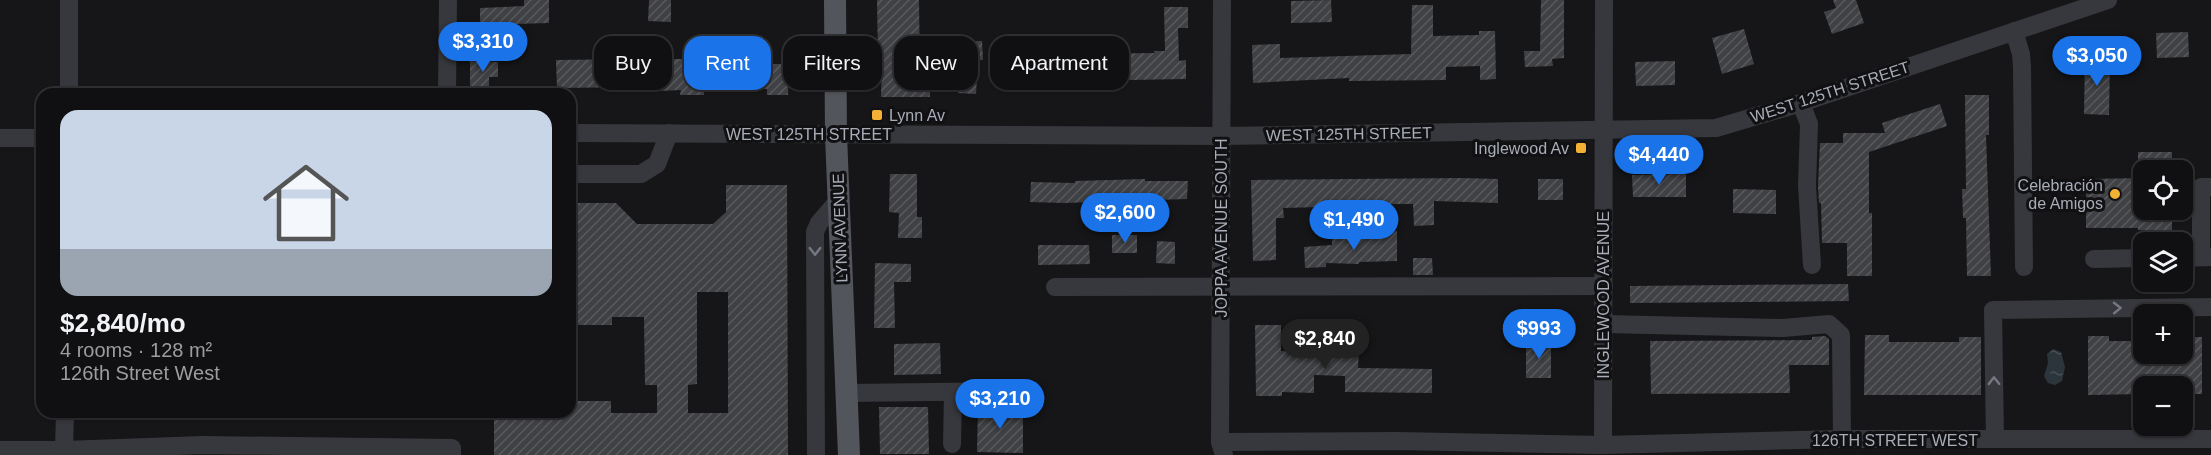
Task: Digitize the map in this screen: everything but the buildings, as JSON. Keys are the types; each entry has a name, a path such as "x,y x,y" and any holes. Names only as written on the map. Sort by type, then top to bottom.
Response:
{"main road":[{"name":"LYNN AVENUE","path":"835,0 838,201 849,455"}],"street":[{"path":"69,0 69,88"},
{"path":"447,0 447,88"},
{"name":"JOPPA AVENUE SOUTH","path":"1222,0 1222,448"},
{"name":"INGLEWOOD AVENUE","path":"1603,446 1604,0"},
{"name":"WEST 125TH STREET","path":"576,133 1221,136 1716,128 1801,103 2108,0"},
{"path":"2014,31 2021,54 2022,67 2024,267"},
{"path":"1801,103 1809,124 1807,186 1812,265"},
{"path":"576,174 641,174 657,164 669,134"},
{"path":"0,138 36,138"},
{"path":"2206,257 2200,187 2211,187"},
{"path":"816,455 815,235 819,223 838,201"},
{"path":"2094,259 2133,258"},
{"path":"1055,287 1604,286"},
{"path":"1995,440 1993,310 2211,307"},
{"path":"1604,324 1783,328 1829,324 1841,335 1842,439"},
{"path":"847,393 1022,391"},
{"path":"952,392 952,444"},
{"path":"64,450 65,418"},
{"name":"126TH STREET WEST","path":"1222,448 1396,441 1603,446 1842,439 2211,439"},
{"path":"0,450 26,453 64,450 452,451"}],"water":[{"path":"2053,349 2061,352 2065,367 2062,381 2055,385 2048,383 2044,376 2048,363 2047,354"}],"place":[{"name":"Lynn Av","path":"877,115"},
{"name":"Inglewood Av","path":"1581,148"},
{"name":"Celebración de Amigos","path":"2115,194"}]}
